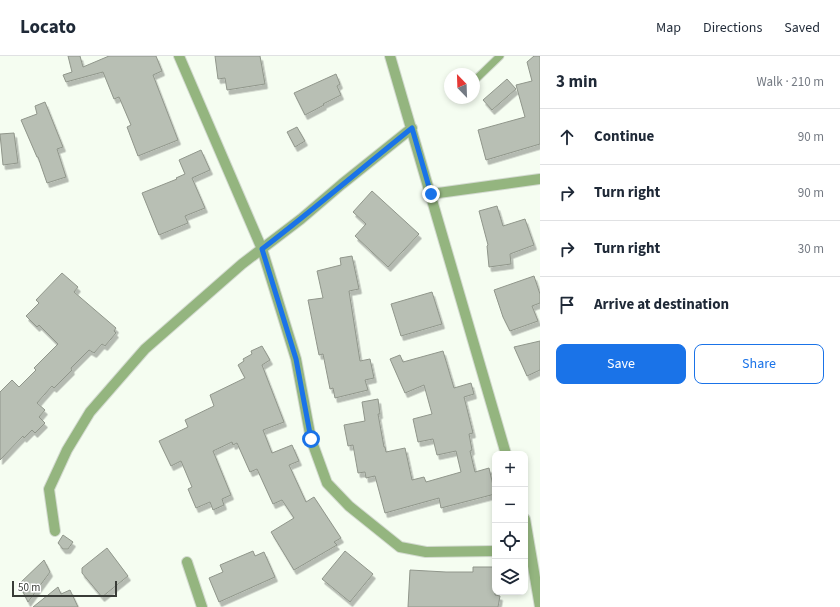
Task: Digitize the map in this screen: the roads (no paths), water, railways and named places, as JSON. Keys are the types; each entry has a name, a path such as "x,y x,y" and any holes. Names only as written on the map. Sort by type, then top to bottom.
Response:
{"street":[{"path":"179,56 262,249 296,359 311,439 327,483 348,506 400,547 426,552 492,551"},
{"path":"390,56 505,451"},
{"path":"55,531 49,489 67,450 90,412 145,349 242,264 301,220 342,184 412,128"},
{"path":"431,194 540,179"},
{"path":"528,551 540,607"},
{"path":"187,562 202,607"}],"lane":[{"path":"480,75 500,56"}]}
